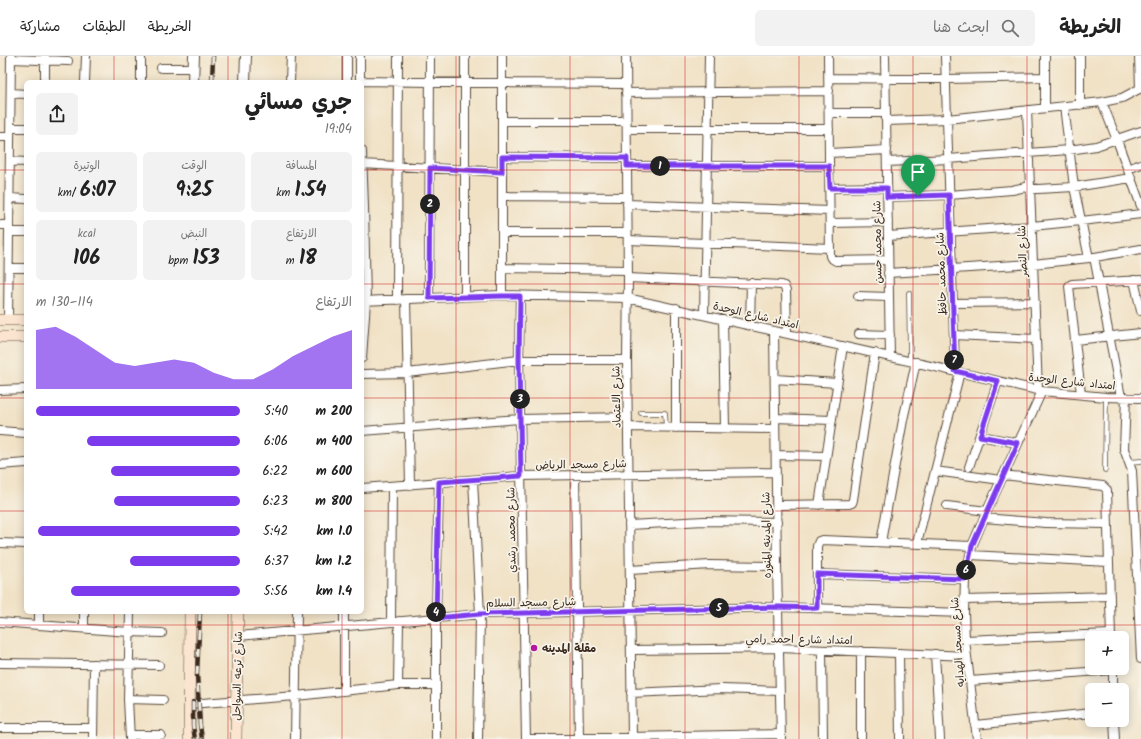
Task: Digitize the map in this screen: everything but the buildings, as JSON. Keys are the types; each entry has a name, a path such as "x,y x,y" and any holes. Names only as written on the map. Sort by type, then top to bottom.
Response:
{"main road":[{"path":"4,320 24,320"},
{"path":"0,337 24,336"},
{"path":"189,739 190,614"},
{"name":"شارع ترعه السواحل","path":"236,739 238,614"}],"street":[{"path":"85,80 86,56"},
{"path":"141,56 141,80"},
{"path":"194,56 194,80"},
{"path":"245,80 246,56"},
{"path":"290,80 291,56"},
{"path":"347,56 347,80"},
{"path":"360,56 360,80"},
{"path":"398,56 397,167 401,300 407,373 410,485"},
{"path":"429,298 430,56"},
{"path":"464,297 465,56"},
{"path":"502,56 502,296"},
{"name":"شارع الاعتماد","path":"626,56 628,474 632,737"},
{"path":"704,315 709,56"},
{"path":"828,56 830,256 836,261 888,260"},
{"name":"شارع محمد حسن","path":"885,56 890,357"},
{"name":"شارع محمد حافظ","path":"917,543 957,372 952,303 945,56"},
{"path":"1045,56 1045,108"},
{"path":"1080,56 1080,105"},
{"path":"886,121 947,119 1080,105 1122,98 1140,88 1138,56"},
{"path":"4,320 9,268 12,58 45,58 68,61"},
{"path":"45,58 45,80"},
{"path":"162,68 194,68"},
{"path":"829,78 946,79 1045,77"},
{"path":"364,82 626,84"},
{"path":"626,93 829,91"},
{"path":"11,93 24,94"},
{"path":"1102,102 1131,178 1139,194 1141,206"},
{"path":"1064,106 1074,187 1081,221 1099,282 1123,397 1123,443 1132,471 1141,658"},
{"name":"شارع النصر","path":"1026,110 1036,339 1040,390"},
{"path":"829,113 886,113"},
{"path":"502,121 707,129 829,129"},
{"path":"11,128 24,128"},
{"path":"887,162 1069,150 1096,146 1141,131"},
{"path":"0,137 10,137"},
{"path":"829,153 887,150"},
{"path":"502,157 707,166 829,166"},
{"path":"10,161 24,162"},
{"path":"364,164 502,172"},
{"path":"1128,169 1141,164"},
{"path":"887,197 949,195 1022,188 1038,189 1074,187 1131,178"},
{"path":"830,188 887,188"},
{"path":"502,196 627,200 706,207 830,211"},
{"path":"10,198 24,199"},
{"path":"364,207 364,301"},
{"path":"888,236 1032,226 1141,214"},
{"path":"830,223 888,222"},
{"path":"0,225 9,229 24,232"},
{"path":"502,233 628,237 705,243 830,248"},
{"path":"888,273 1033,264 1141,249"},
{"path":"9,268 24,268"},
{"path":"502,268 628,274 704,281 779,284 784,286 786,291 787,333"},
{"path":"1080,394 1070,284 1137,280 1141,311"},
{"path":"750,325 751,283"},
{"name":"امتداد شارع الوحدة","path":"364,301 502,296 627,298 1040,390 1106,397 1141,398"},
{"name":"شارع محمد رشدي","path":"520,296 519,360 526,739"},
{"path":"858,296 889,297"},
{"path":"952,303 1035,302"},
{"path":"676,308 676,428"},
{"path":"723,319 725,428"},
{"name":"شارع المدينه المنوره","path":"774,331 781,737"},
{"path":"1075,340 1141,333"},
{"path":"859,334 890,335"},
{"path":"954,335 1036,339"},
{"path":"819,505 843,346"},
{"path":"777,505 852,503 875,353"},
{"path":"364,374 407,373 519,360 627,360"},
{"path":"881,542 913,362"},
{"path":"775,379 837,383"},
{"path":"970,467 998,381"},
{"path":"0,390 24,389"},
{"name":"شارع مسجد الهدايه","path":"977,739 967,656 964,613 965,579 972,546 1040,390"},
{"path":"364,431 520,419 628,417"},
{"path":"775,418 832,420"},
{"path":"628,427 775,429"},
{"path":"0,431 24,433"},
{"path":"980,436 1018,443"},
{"path":"776,455 826,456"},
{"path":"0,465 24,463"},
{"path":"935,471 1105,487 1107,490 1111,631"},
{"name":"شارع مسجد الرياض","path":"364,488 521,476 776,472"},
{"path":"575,475 579,738"},
{"path":"473,480 480,614 478,739"},
{"path":"436,739 436,618 439,482"},
{"path":"392,486 398,685"},
{"path":"947,506 985,514 1046,523 1108,524"},
{"path":"629,525 704,521 777,522"},
{"path":"817,608 816,546 819,541 917,543 972,546"},
{"path":"0,543 24,544"},
{"path":"970,555 1109,562"},
{"path":"630,570 710,565 777,566"},
{"path":"817,574 965,579"},
{"path":"964,600 1110,596"},
{"name":"شارع مسجد السلام","path":"238,636 480,614 779,607 964,613"},
{"path":"38,625 39,614"},
{"path":"84,614 84,628"},
{"path":"130,614 128,699 130,737 161,735"},
{"path":"295,739 297,614"},
{"path":"344,614 344,691"},
{"path":"0,622 129,632 162,633"},
{"path":"966,640 1085,637"},
{"name":"امتداد شارع احمد رامي","path":"631,650 780,648 967,656"},
{"path":"822,650 823,739"},
{"path":"861,651 861,739"},
{"path":"899,653 900,739"},
{"path":"935,654 940,739"},
{"path":"0,663 159,665"},
{"path":"93,739 94,664"},
{"path":"970,681 1085,671"},
{"path":"189,704 296,696 398,685 436,685"},
{"path":"631,693 721,689 780,691"},
{"path":"128,699 163,700"},
{"path":"975,724 1085,714"},
{"path":"1114,727 1115,739"},
{"path":"0,728 93,728"},
{"path":"526,739 781,737"}],"lane":[{"path":"909,294 913,362"},
{"path":"1105,470 1106,397"},
{"path":"641,413 665,413 666,428"},
{"path":"1129,462 1141,462"}],"railway":[{"path":"212,80 213,56"},
{"path":"200,614 197,674 202,739"},
{"path":"193,702 193,726 195,739"}],"place":[{"name":"مقلة المدينه","path":"534,648"}],"route":[{"path":"502,157 627,158 627,166 829,166 830,188 887,188 887,197 918,196 949,195 955,371 998,381 980,436 1018,443 972,546 965,579 817,574 817,608 779,607 480,614 436,618 439,482 521,476 519,360 520,296 429,298 430,168 502,172 502,157"}]}
